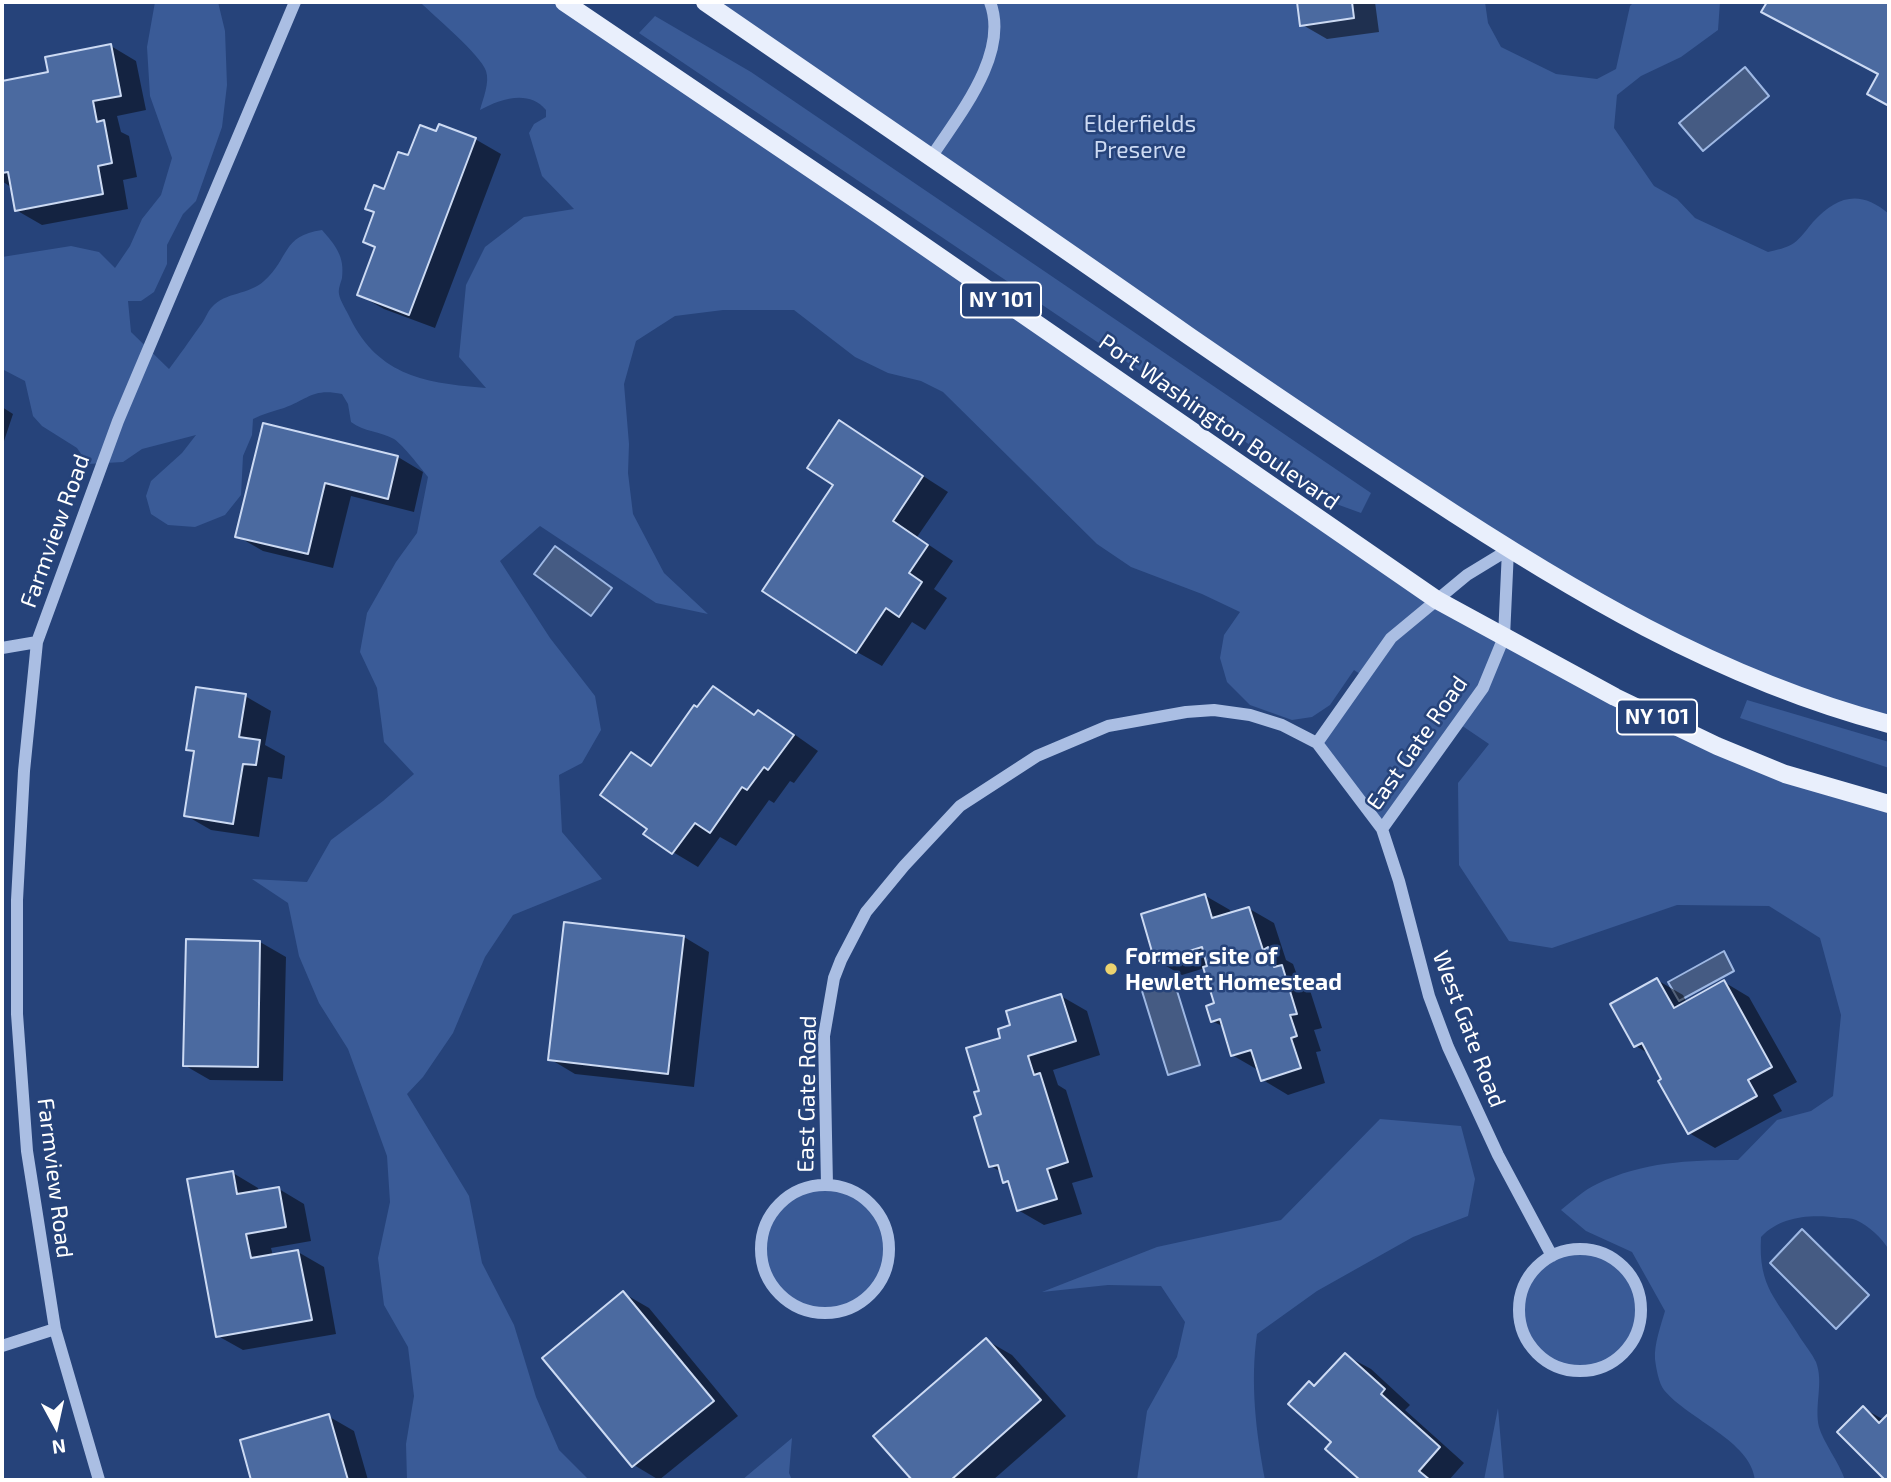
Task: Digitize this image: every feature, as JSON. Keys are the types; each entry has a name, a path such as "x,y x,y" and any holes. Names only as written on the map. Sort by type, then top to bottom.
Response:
{"main road":[{"name":"Port Washington Boulevard","path":"564,2 879,215 1437,600 1615,697 1717,746 1785,774 1889,804"},
{"path":"705,2 932,156 1284,402 1508,550 1612,611 1737,673 1841,711 1889,724"}],"street":[{"name":"Farmview Road","path":"99,1480 55,1329 27,1151 17,1014 17,900 24,771 37,642 118,421 295,2"},
{"path":"932,156 982,78 993,44 994,26 990,2"},
{"path":"1317,743 1391,638 1467,575 1508,550"},
{"name":"East Gate Road","path":"1382,829 1483,688 1504,636 1508,550"},
{"path":"2,648 37,642"},
{"name":"East Gate Road","path":"827,1185 824,1036 834,978 866,912 960,806 1037,756 1108,726 1186,712 1214,710 1250,715 1282,725 1317,743"},
{"name":"West Gate Road","path":"1317,743 1382,829 1399,881 1429,996 1448,1047 1499,1155 1552,1256"},
{"name":"East Gate Road","path":"827,1185 845,1188 868,1202 885,1224 889,1241 886,1269 873,1293 858,1304 823,1314 805,1310 789,1302 775,1290 764,1265 761,1238 767,1221 778,1205 792,1194 809,1187 827,1185"},
{"path":"1576,1250 1600,1252 1615,1259 1627,1270 1636,1284 1642,1315 1637,1333 1628,1349 1615,1361 1599,1369 1581,1372 1546,1362 1533,1350 1524,1334 1519,1316 1520,1298 1526,1281 1537,1266 1552,1256 1576,1250"},
{"path":"2,1346 55,1329"}],"green space":[{"path":"155,2 218,2 225,31 227,85 222,127 196,201 183,214 167,245 167,264 154,292 141,301 128,301 131,332 169,369 217,302 258,286 272,272 292,243 299,237 322,230 335,246 342,263 339,290 341,300 362,338 375,353 390,365 425,379 486,388 459,357 466,285 485,247 524,217 574,209 542,176 529,133 534,124 546,117 546,110 531,100 514,98 496,102 480,110 486,90 486,71 467,46 420,2 564,2 1375,559 1717,746 1889,804 1889,1250 1870,1229 1848,1218 1797,1218 1778,1225 1761,1237 1766,1281 1777,1303 1816,1362 1819,1378 1819,1427 1845,1480 1755,1480 1751,1466 1731,1442 1675,1401 1662,1387 1655,1353 1665,1311 1632,1252 1586,1231 1561,1210 1592,1186 1631,1171 1684,1162 1738,1160 1777,1120 1811,1111 1833,1096 1841,1015 1820,938 1769,906 1677,905 1552,948 1509,941 1459,865 1458,783 1489,744 1458,723 1382,829 1317,743 1363,676 1354,670 1330,705 1312,717 1292,720 1250,705 1227,682 1220,658 1224,635 1240,612 1202,594 1131,567 1097,544 943,392 921,381 888,373 855,357 794,310 723,310 675,316 636,341 624,384 629,444 628,473 633,514 664,573 708,614 656,603 540,526 500,561 550,638 595,696 601,730 582,763 559,775 562,832 602,879 513,915 485,957 453,1033 423,1077 407,1094 469,1196 482,1263 514,1325 536,1397 559,1450 589,1480 407,1480 406,1444 414,1396 408,1347 384,1305 378,1258 390,1202 387,1156 348,1049 319,1003 299,956 288,903 252,879 307,882 331,840 414,774 384,742 377,688 360,652 367,613 396,562 417,533 428,477 394,439 351,422 348,404 342,394 317,393 253,419 252,435 243,456 241,495 225,515 195,527 168,525 151,514 146,496 151,481 182,453 196,435 142,449 123,462 88,464 77,448 42,426 33,416 25,381 2,369 2,257 71,246 99,252 115,268 130,246 142,219 161,195 172,158 150,96 147,47"},
{"name":"Elderfields Preserve","path":"705,2 1485,2 1488,23 1501,47 1556,74 1597,79 1616,69 1630,6 1634,2 1720,2 1718,30 1681,57 1641,76 1617,95 1614,128 1654,186 1677,199 1695,218 1768,252 1794,243 1822,213 1840,201 1868,201 1889,214 1889,720 1737,673 1508,550"},
{"path":"655,16 751,72 1371,493 1361,513 1339,505 639,33"},
{"path":"1747,700 1889,742 1889,768 1740,718"},
{"path":"1380,1119 1461,1126 1475,1179 1468,1216 1413,1237 1317,1291 1257,1334 1255,1407 1265,1480 1137,1480 1147,1411 1177,1357 1185,1322 1161,1286 1108,1285 1042,1292 1157,1247 1281,1220"},
{"path":"825,1185 849,1190 870,1204 884,1225 889,1249 884,1273 870,1294 849,1308 825,1313 801,1308 780,1294 766,1273 761,1249 766,1225 780,1204 801,1190"},
{"path":"1580,1249 1603,1254 1623,1267 1636,1287 1641,1310 1636,1333 1623,1353 1603,1366 1580,1371 1557,1366 1537,1353 1524,1333 1519,1310 1524,1287 1537,1267 1557,1254"},
{"path":"1498,1408 1504,1480 1484,1480"},
{"path":"792,1438 789,1473 792,1480 742,1480"}],"shaded area":[{"path":"1745,67 1769,96 1703,151 1679,123"},
{"path":"555,546 612,588 591,616 534,574"},
{"path":"1724,951 1734,971 1679,1001 1668,982"},
{"path":"1174,981 1200,1065 1168,1075 1142,991"},
{"path":"1802,1229 1869,1295 1836,1329 1770,1263"}],"building":[{"path":"1297,2 1352,2 1354,18 1300,26"},
{"path":"1767,2 1889,2 1889,106 1867,94 1878,74 1761,12"},
{"path":"111,44 121,96 93,101 97,122 104,120 112,163 98,166 103,194 15,211 8,172 2,173 2,81 48,72 45,57"},
{"path":"439,124 476,138 409,315 357,295 375,247 363,242 374,212 365,209 374,185 384,189 398,152 408,155 420,125 436,131"},
{"path":"839,420 923,476 893,521 928,545 909,573 922,582 899,617 886,608 856,653 762,591 833,485 807,468"},
{"path":"263,423 398,456 388,499 325,483 308,554 235,537"},
{"path":"713,686 754,715 758,710 794,735 768,770 764,767 747,790 742,787 710,833 695,823 672,854 643,834 647,829 600,795 631,752 651,766 694,705 697,707"},
{"path":"196,687 246,694 239,737 260,740 256,765 243,764 233,824 184,816 194,751 186,750"},
{"path":"1205,894 1212,918 1249,907 1263,950 1268,947 1274,967 1282,965 1297,1014 1290,1015 1297,1036 1291,1038 1301,1068 1261,1081 1251,1050 1231,1056 1220,1019 1211,1022 1206,1006 1214,1003 1203,967 1207,966 1202,947 1155,962 1141,914"},
{"path":"564,922 684,936 668,1074 548,1060"},
{"path":"186,939 260,941 258,1067 183,1066"},
{"path":"1657,978 1674,1008 1724,980 1772,1067 1748,1080 1757,1096 1688,1134 1658,1081 1661,1079 1642,1043 1634,1047 1610,1004"},
{"path":"1061,994 1076,1041 1028,1056 1034,1075 1040,1073 1068,1162 1047,1169 1057,1199 1017,1211 1008,1181 1003,1183 998,1165 989,1167 974,1117 981,1114 974,1092 979,1091 966,1048 1000,1038 998,1029 1010,1025 1006,1011"},
{"path":"233,1171 237,1194 279,1187 286,1227 246,1234 251,1258 298,1250 312,1320 216,1337 187,1179"},
{"path":"623,1291 714,1401 632,1467 542,1358"},
{"path":"986,1338 1041,1400 951,1480 912,1480 873,1436"},
{"path":"1345,1353 1385,1389 1381,1394 1440,1447 1419,1471 1430,1480 1360,1480 1325,1449 1331,1442 1288,1404 1309,1381 1314,1386"},
{"path":"1863,1406 1879,1423 1889,1413 1889,1480 1885,1480 1837,1432"},
{"path":"329,1414 348,1480 251,1480 240,1440"}],"place":[{"name":"Former site of Hewlett Homestead","path":"1111,969"}]}
